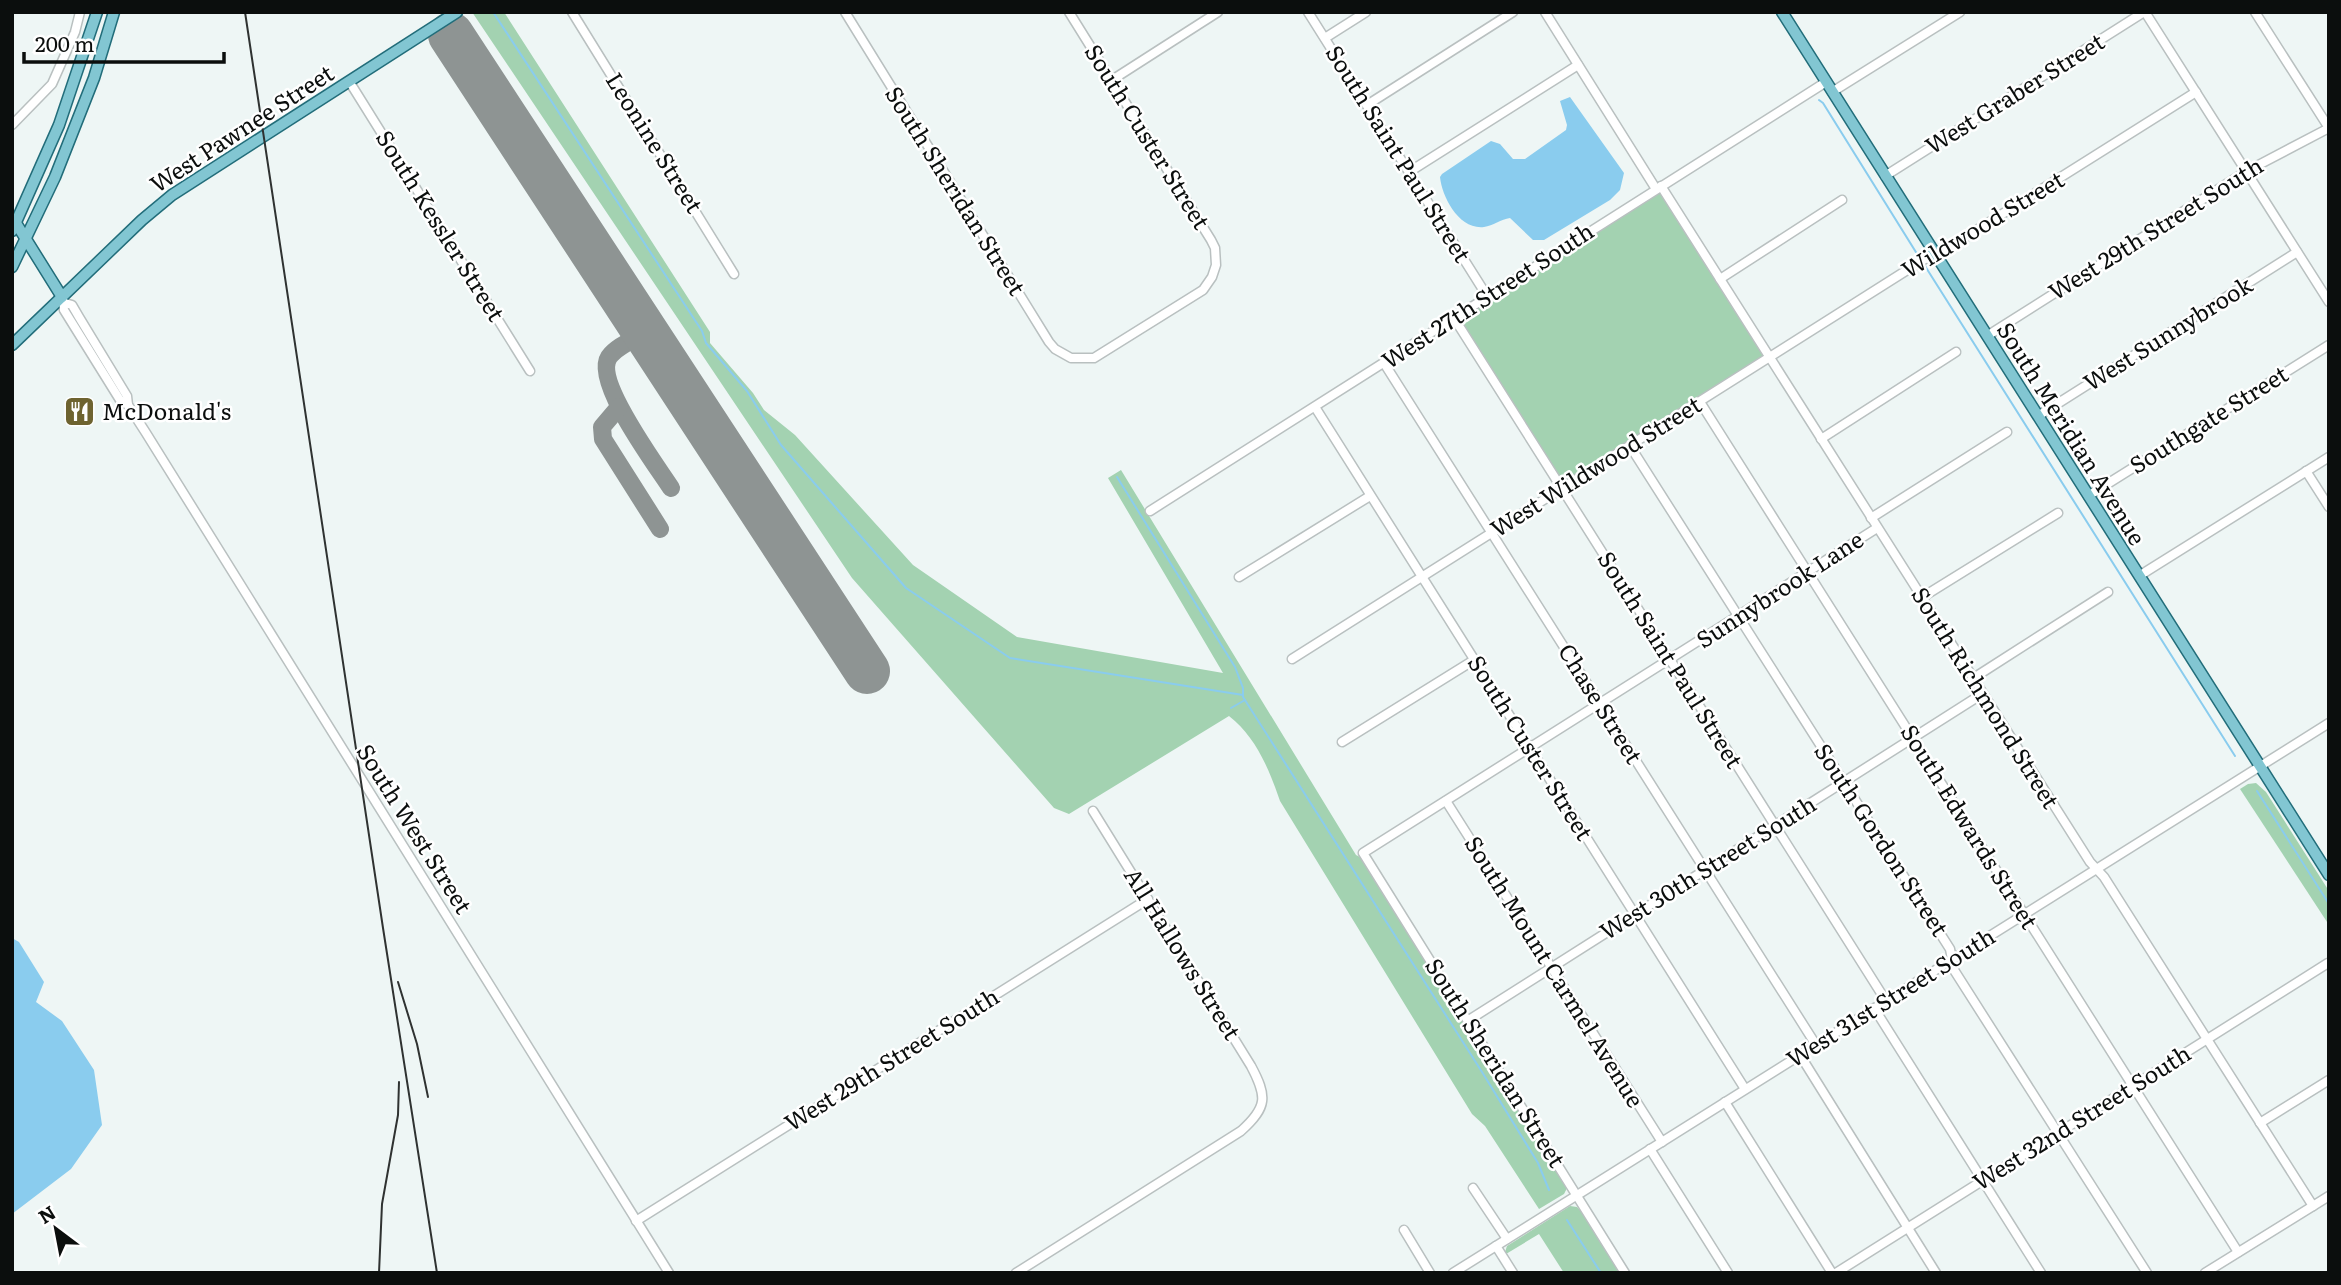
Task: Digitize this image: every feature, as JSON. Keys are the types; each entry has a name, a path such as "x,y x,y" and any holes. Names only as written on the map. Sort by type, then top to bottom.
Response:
{"main road":[{"path":"13,224 59,125 97,12"},
{"path":"12,267 55,177 94,78 114,12"},
{"name":"West Pawnee Street","path":"12,345 63,300 142,220 172,195 457,12"},
{"name":"South Meridian Avenue","path":"1782,12 2329,875"},
{"name":"South West Street","path":"13,224 26,238 63,300"}],"street":[{"path":"12,125 52,84 75,32 80,12"},
{"name":"Leonine Street","path":"572,12 734,274"},
{"name":"South Sheridan Street","path":"845,12 1049,342 1059,352 1075,360 1094,358 1106,352 1203,290 1216,265"},
{"name":"South Custer Street","path":"1069,12 1211,240 1215,248 1216,265"},
{"path":"1112,80 1218,12"},
{"name":"South Saint Paul Street","path":"1308,12 1487,296"},
{"path":"1325,38 1366,12"},
{"path":"1367,105 1513,12"},
{"name":"South Richmond Street","path":"1545,12 1720,279 1972,679 2095,870 2104,877 2313,1206"},
{"path":"1832,92 1960,12"},
{"path":"2144,12 2329,302"},
{"name":"West Graber Street","path":"1885,176 2144,12"},
{"path":"2256,12 2329,128"},
{"path":"1409,172 1578,65"},
{"name":"South Kessler Street","path":"349,81 530,371"},
{"name":"West 27th Street South","path":"1150,511 1826,82"},
{"name":"Wildwood Street","path":"1770,358 2196,92"},
{"name":"West 29th Street South","path":"1987,335 2247,172 2329,128"},
{"path":"1720,279 1842,200"},
{"name":"West Sunnybrook","path":"2038,416 2297,252"},
{"name":"South West Street","path":"63,300 72,305 127,396 128,405 669,1273"},
{"name":"South Saint Paul Street","path":"1454,317 1886,1001"},
{"name":"Southgate Street","path":"2088,496 2329,345"},
{"path":"1821,439 1956,352"},
{"name":"West Wildwood Street","path":"1292,659 1770,358"},
{"name":"Chase Street","path":"1384,363 1816,1045"},
{"name":"South Edwards Street","path":"1700,402 2238,1252"},
{"name":"South Custer Street","path":"1315,407 1745,1089"},
{"name":"Sunnybrook Lane","path":"1871,518 2007,432"},
{"name":"South Gordon Street","path":"1630,446 1950,949 1954,970 2147,1273"},
{"path":"2139,576 2329,457"},
{"path":"2306,471 2329,507"},
{"path":"1239,577 1370,496"},
{"path":"1921,598 2058,513"},
{"name":"Sunnybrook Lane","path":"1363,853 1877,528"},
{"path":"1972,679 2108,593"},
{"path":"1342,743 1474,660"},
{"name":"West 30th Street South","path":"1469,1020 1982,694"},
{"name":"West 31st Street South","path":"1453,1273 2329,723"},
{"name":"South Mount Carmel Avenue","path":"1446,802 1662,1142"},
{"name":"All Hallows Street","path":"1016,1273 1241,1131 1256,1118 1262,1101 1262,1086 1251,1066 1093,810"},
{"name":"South Sheridan Street","path":"1363,853 1626,1273"},
{"name":"West 29th Street South","path":"636,1221 1148,899"},
{"name":"West 32nd Street South","path":"1834,1273 2328,963"},
{"path":"1874,1009 2041,1273"},
{"path":"1800,1055 1936,1273"},
{"path":"2260,1124 2329,1080"},
{"path":"1724,1102 1834,1273"},
{"path":"1650,1149 1728,1273"},
{"path":"1473,1188 1507,1239"},
{"path":"2205,1273 2329,1196"},
{"path":"1404,1230 1430,1273"},
{"path":"1496,1246 1513,1273"}],"green space":[{"path":"472,12 504,12 710,332 710,343 753,393 764,410 795,435 913,565 1017,637 1223,673 1108,478 1121,470 1356,855 1360,857 1564,1183 1567,1188 1564,1194 1539,1209 1485,1126 1472,1114 1280,801 1254,744 1229,716 1069,814 1054,808 852,578"},
{"path":"1661,186 1770,358 1562,489 1454,318"},
{"path":"2256,783 2266,792 2329,891 2329,925 2240,789"},
{"path":"1570,1206 1581,1211 1620,1273 1564,1273 1539,1234 1506,1254 1507,1246"}],"water":[{"path":"1570,97 1624,173 1620,190 1610,200 1544,240 1533,240 1510,218 1484,227 1475,227 1460,218 1444,194 1440,177 1442,174 1491,141 1500,144 1513,159 1525,159 1566,130 1560,101"},
{"path":"12,938 19,942 44,982 36,1002 62,1021 94,1070 102,1125 71,1169 12,1214"}],"waterway":[{"path":"493,12 702,331 706,343 747,391 781,445 906,588 1010,658 1243,695"},
{"path":"1819,100 1919,257"},
{"path":"1925,266 2235,756"},
{"path":"1117,477 1235,667 1243,688 1243,697 1482,1072 1538,1163 1549,1190"},
{"path":"1231,708 1245,700"},
{"path":"2257,791 2329,904"},
{"path":"1567,1220 1601,1273"}],"taxiway":[{"path":"646,332 612,353 606,369 618,403 671,488"},
{"path":"619,407 602,427 603,439 660,529"}],"runway":[{"path":"451,35 867,671"}],"railway":[{"path":"245,12 437,1273"},
{"path":"398,982 417,1044 428,1097"},
{"path":"379,1273 382,1204 398,1115 399,1082"}],"place":[{"name":"McDonald's","path":"79,412"}]}
